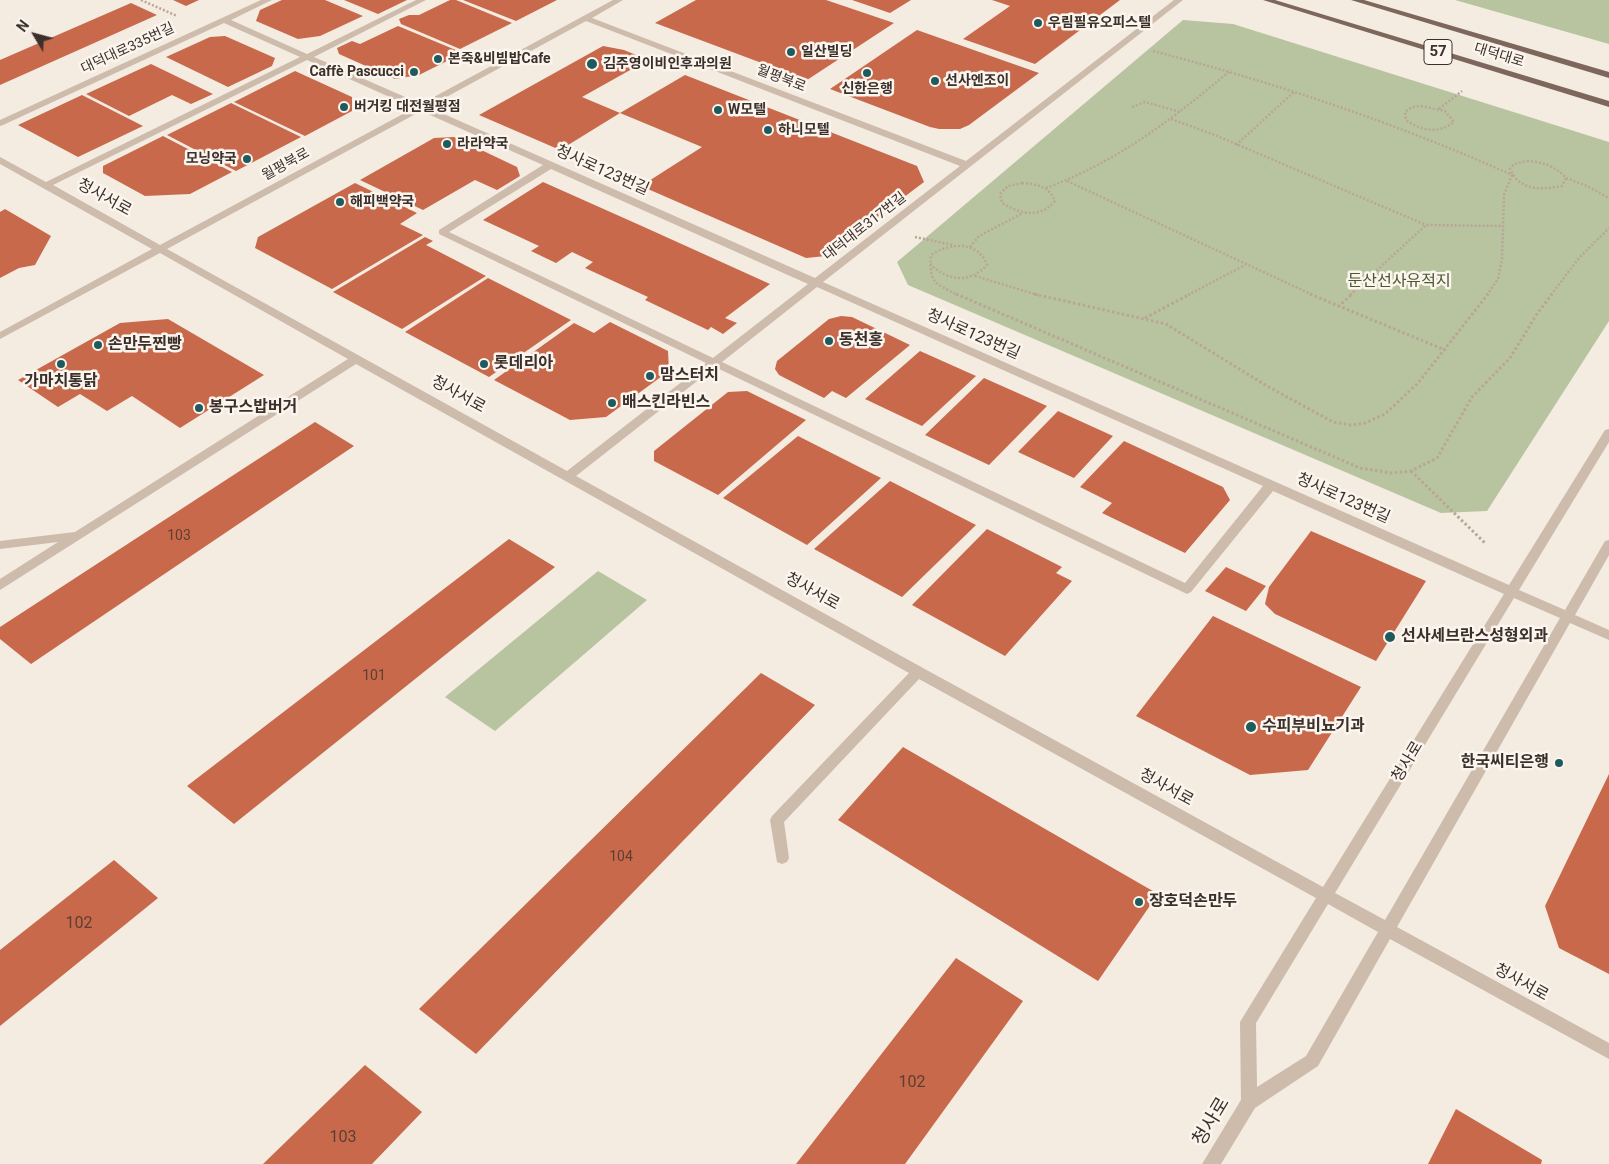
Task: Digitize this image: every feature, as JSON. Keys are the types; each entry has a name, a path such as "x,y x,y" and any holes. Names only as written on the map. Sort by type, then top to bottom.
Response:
{"main road":[{"name":"대덕대로","path":"1267,0 1609,104"},
{"name":"대덕대로","path":"1355,0 1609,75"}],"street":[{"name":"대덕대로335번길","path":"0,123 268,0"},
{"path":"46,186 422,0"},
{"name":"월평북로","path":"0,336 619,0"},
{"name":"대덕대로317번길","path":"568,476 1179,0"},
{"name":"월평북로","path":"585,18 967,166"},
{"name":"청사로123번길","path":"224,20 1609,635"},
{"name":"청사서로","path":"0,160 918,672 1609,1051"},
{"path":"550,166 442,232 1187,590 1271,485"},
{"path":"0,585 356,359"},
{"name":"청사로","path":"1249,1102 1248,1022 1609,433"},
{"path":"0,545 78,536"},
{"name":"청사로","path":"1211,1164 1249,1102 1312,1061 1609,544"},
{"path":"782,858 778,820 918,672"}],"path":[{"path":"1144,48 1231,70 1416,134 1462,152 1512,175 1527,186 1544,189 1562,186 1566,178"},
{"path":"1046,188 1068,181 1119,154 1181,112 1231,70"},
{"path":"1438,109 1462,91"},
{"path":"1236,145 1294,92"},
{"path":"1132,107 1145,102 1181,112"},
{"path":"1421,106 1438,109 1452,117 1454,122 1448,128 1434,130 1422,128 1406,120 1405,112 1412,107 1421,106"},
{"path":"1171,119 1426,225 1503,226"},
{"path":"1416,134 1422,128"},
{"path":"975,276 1059,301 1166,324 1267,386 1333,422 1351,425 1365,423 1384,414 1418,382 1482,304 1498,279 1502,259 1504,195 1512,175 1510,169 1514,164 1527,161 1541,162 1558,168 1566,178 1587,186 1609,198"},
{"path":"1068,181 1338,308 1445,350"},
{"path":"1022,183 1032,184 1046,188 1053,194 1055,200 1050,208 1037,213 1023,213 1012,210 1002,203 1000,194 1008,186 1022,183"},
{"path":"970,247 979,236 1023,213"},
{"path":"1338,308 1426,225"},
{"path":"956,245 941,248 931,255 931,277 944,288 973,303 1111,363 1360,468 1391,473 1411,471 1437,458 1472,397 1510,358 1537,314 1579,258 1609,228"},
{"path":"908,235 970,247 980,252 986,258 987,265 982,272 975,276 962,278 947,277 937,272 930,264"},
{"path":"1144,318 1245,265"},
{"path":"1411,471 1485,543"}],"green space":[{"path":"1455,0 1609,0 1609,44"},
{"name":"둔산선사유적지","path":"1183,20 1233,24 1609,142 1609,321 1487,511 1441,513 908,285 897,262"},
{"path":"598,571 647,600 495,731 445,697"}],"building":[{"path":"173,0 199,0 186,6"},
{"path":"282,0 325,0 363,16 320,36 298,39 256,21 260,10"},
{"path":"344,0 407,0 378,14"},
{"path":"450,0 456,0 512,23 460,49 401,24 399,19 409,15 419,15"},
{"path":"463,0 557,0 516,21"},
{"name":"일산빌딩","path":"696,0 826,0 894,23 807,80 655,23"},
{"path":"852,0 911,0 890,13"},
{"name":"우림필유오피스텔","path":"992,0 1120,0 1035,64 963,39 1010,6"},
{"path":"131,3 157,15 0,85 0,60"},
{"path":"398,26 463,53 419,75 395,79 339,54 337,48 352,41 360,44"},
{"name":"선사엔조이","path":"917,30 1039,73 969,125 960,129 930,127 830,89"},
{"path":"225,36 275,58 272,66 228,87 166,57 210,37"},
{"path":"603,46 624,50 648,60 582,97 620,113 560,150 479,115"},
{"path":"151,64 213,94 191,104 172,95 129,116 86,94"},
{"path":"295,71 352,97 352,111 305,136 234,102"},
{"path":"685,75 917,166 924,182 826,256 806,258 641,186 702,147 620,113"},
{"path":"82,95 143,126 78,157 18,125"},
{"path":"231,103 301,137 236,171 167,135"},
{"path":"163,136 232,172 190,194 145,196 103,173 103,166"},
{"path":"454,137 517,167 520,176 497,190 475,180 423,210 360,180 434,138"},
{"path":"543,182 770,284 725,318 737,323 723,334 711,327 708,330 645,300 648,297 585,268 593,262 572,252 556,263 531,251 539,246 483,220"},
{"path":"355,183 417,213 400,224 423,235 332,289 255,248 258,237"},
{"path":"5,209 51,236 35,265 19,268 0,278 0,212"},
{"path":"425,237 433,241 426,245 486,276 402,329 333,292"},
{"path":"488,278 571,320 489,377 405,332"},
{"path":"841,316 852,317 910,345 846,398 832,391 824,398 779,375 775,369 777,361 829,319"},
{"path":"168,319 264,375 180,428 132,396 107,411 80,394 58,407 18,380 120,323"},
{"path":"610,322 668,351 669,371 606,417 570,420 494,380 574,323 594,333"},
{"path":"920,351 976,376 922,426 865,399"},
{"path":"984,378 1047,406 989,465 925,435"},
{"path":"747,391 806,420 718,495 654,461 654,451 728,392"},
{"path":"1058,411 1113,436 1074,478 1018,452"},
{"path":"315,422 354,446 31,664 0,639 0,627"},
{"path":"798,436 881,478 807,545 723,498"},
{"path":"1124,441 1223,487 1230,500 1185,553 1102,513 1112,503 1080,487"},
{"path":"890,481 976,525 902,597 814,549"},
{"path":"987,529 1062,567 1056,573 1072,581 1005,656 912,605"},
{"path":"1311,531 1426,581 1376,661 1275,614 1265,604 1269,587"},
{"path":"509,539 555,567 234,824 187,786"},
{"path":"1226,567 1266,586 1246,611 1205,591"},
{"path":"1213,616 1361,687 1308,770 1250,775 1136,716"},
{"path":"761,673 815,705 476,1054 419,1009"},
{"path":"903,747 1158,894 1098,981 838,820"},
{"path":"1609,774 1609,974 1559,948 1545,906"},
{"path":"114,860 158,898 0,1026 0,950"},
{"path":"956,958 1023,1001 905,1164 796,1164"},
{"path":"365,1065 422,1112 372,1164 263,1164"},
{"path":"1456,1109 1542,1160 1541,1164 1428,1164"}],"place":[{"name":"우림필유오피스텔","path":"1038,23"},
{"name":"일산빌딩","path":"791,52"},
{"name":"본죽&비빔밥Cafe","path":"438,59"},
{"name":"김주영이비인후과의원","path":"592,64"},
{"name":"Caffè Pascucci","path":"414,72"},
{"name":"신한은행","path":"867,73"},
{"name":"선사엔조이","path":"935,81"},
{"name":"버거킹 대전월평점","path":"344,107"},
{"name":"W모텔","path":"718,110"},
{"name":"하니모텔","path":"768,130"},
{"name":"라라약국","path":"447,144"},
{"name":"모닝약국","path":"247,159"},
{"name":"해피백약국","path":"340,202"},
{"name":"동천홍","path":"829,341"},
{"name":"손만두찐빵","path":"98,345"},
{"name":"가마치통닭","path":"61,364"},
{"name":"롯데리아","path":"484,364"},
{"name":"맘스터치","path":"650,376"},
{"name":"배스킨라빈스","path":"612,403"},
{"name":"봉구스밥버거","path":"199,408"},
{"name":"선사세브란스성형외과","path":"1390,637"},
{"name":"수피부비뇨기과","path":"1251,727"},
{"name":"한국씨티은행","path":"1559,763"},
{"name":"장호덕손만두","path":"1139,902"}]}
